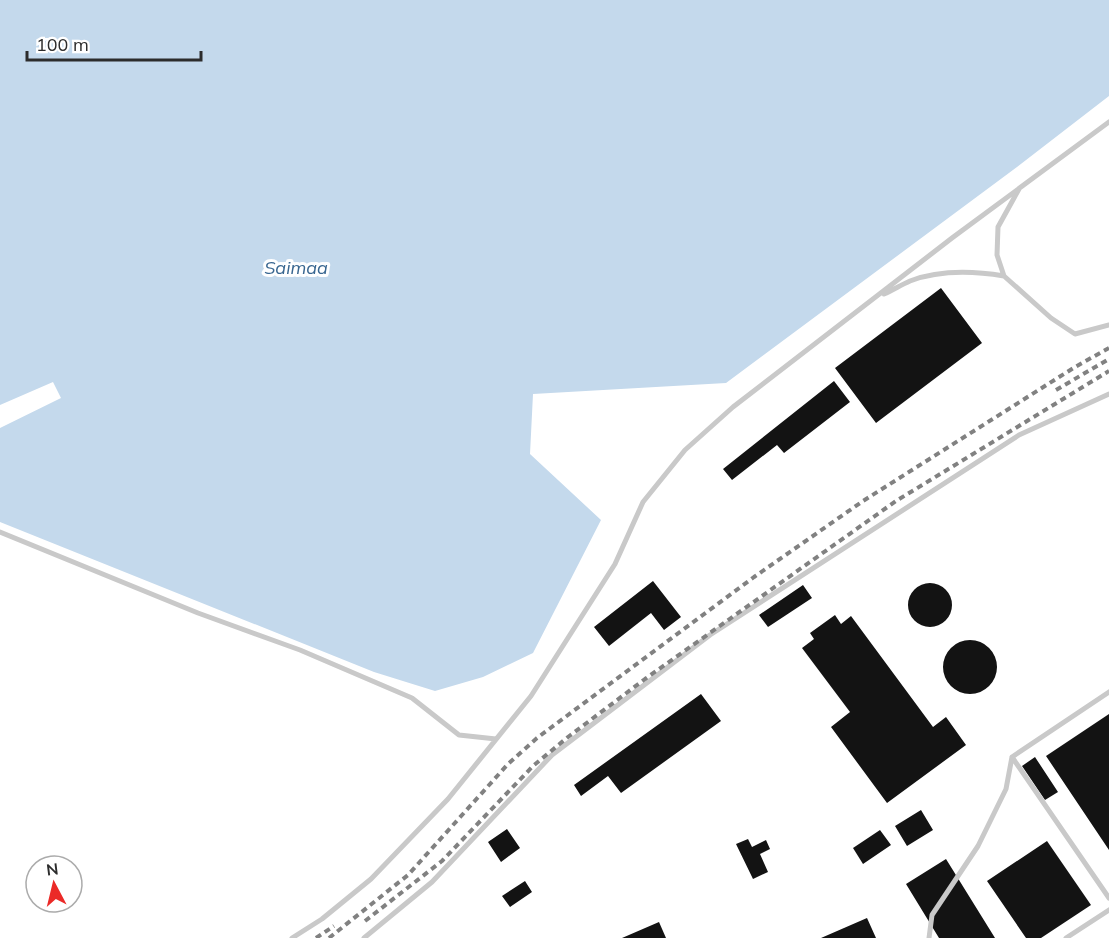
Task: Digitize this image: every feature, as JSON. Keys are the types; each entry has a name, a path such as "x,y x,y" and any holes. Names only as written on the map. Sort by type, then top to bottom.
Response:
{"lane":[{"path":"292,938 322,919 370,879 448,799 531,696 615,564 643,502 685,450 733,407 1020,187 1109,122"},
{"path":"1020,187 998,227 997,255 1004,276 1051,318 1076,334 1109,325"},
{"path":"873,299 911,280 938,275 977,272 1004,276"},
{"path":"364,938 432,882 552,755 710,635 1019,435 1109,394"},
{"path":"0,532 198,613 300,650 412,698 459,735 496,739"},
{"path":"928,938 932,915 978,846 1006,789 1012,757 1109,692"},
{"path":"1012,757 1109,898"},
{"path":"1066,938 1109,910"}],"water":[{"name":"Saimaa","path":"0,0 1109,0 1109,96 726,383 533,394 530,454 601,520 533,653 483,677 435,691 374,672 0,522 0,428 61,398 53,382 0,405"}],"building":[{"path":"941,288 982,343 876,423 835,368"},
{"path":"834,381 850,402 784,453 777,445 732,480 723,469"},
{"path":"653,581 681,617 664,630 651,613 609,646 594,627"},
{"path":"930,583 946,589 952,605 946,621 930,627 914,621 908,605 914,589"},
{"path":"803,585 812,598 768,627 759,615"},
{"path":"835,615 841,624 851,616 933,727 946,717 966,745 887,803 831,727 850,712 802,648 814,639 810,633"},
{"path":"970,640 980,642 989,648 995,657 997,667 995,677 989,686 980,692 970,694 960,692 951,686 945,677 943,667 945,657 951,648 960,642"},
{"path":"701,694 721,721 621,793 608,776 581,796 574,785"},
{"path":"1109,714 1109,850 1046,756"},
{"path":"1035,757 1058,792 1045,800 1022,766"},
{"path":"921,810 933,830 907,846 895,826"},
{"path":"507,829 520,848 501,862 488,842"},
{"path":"880,830 891,845 863,864 853,848"},
{"path":"748,839 752,847 766,840 770,849 760,854 768,872 753,879 736,844"},
{"path":"1047,841 1091,905 1041,938 1026,938 987,881"},
{"path":"946,859 995,938 939,938 906,884"},
{"path":"525,881 532,892 510,907 502,896"},
{"path":"867,918 876,938 821,938"},
{"path":"659,922 666,938 622,938"}],"railway":[{"path":"329,938 408,875 508,764 537,738 754,577 863,501 1075,367 1109,348"},
{"path":"1056,390 1109,359"},
{"path":"365,921 442,861 533,766 645,679 896,501 1109,371"},
{"path":"316,938 334,926"}]}
